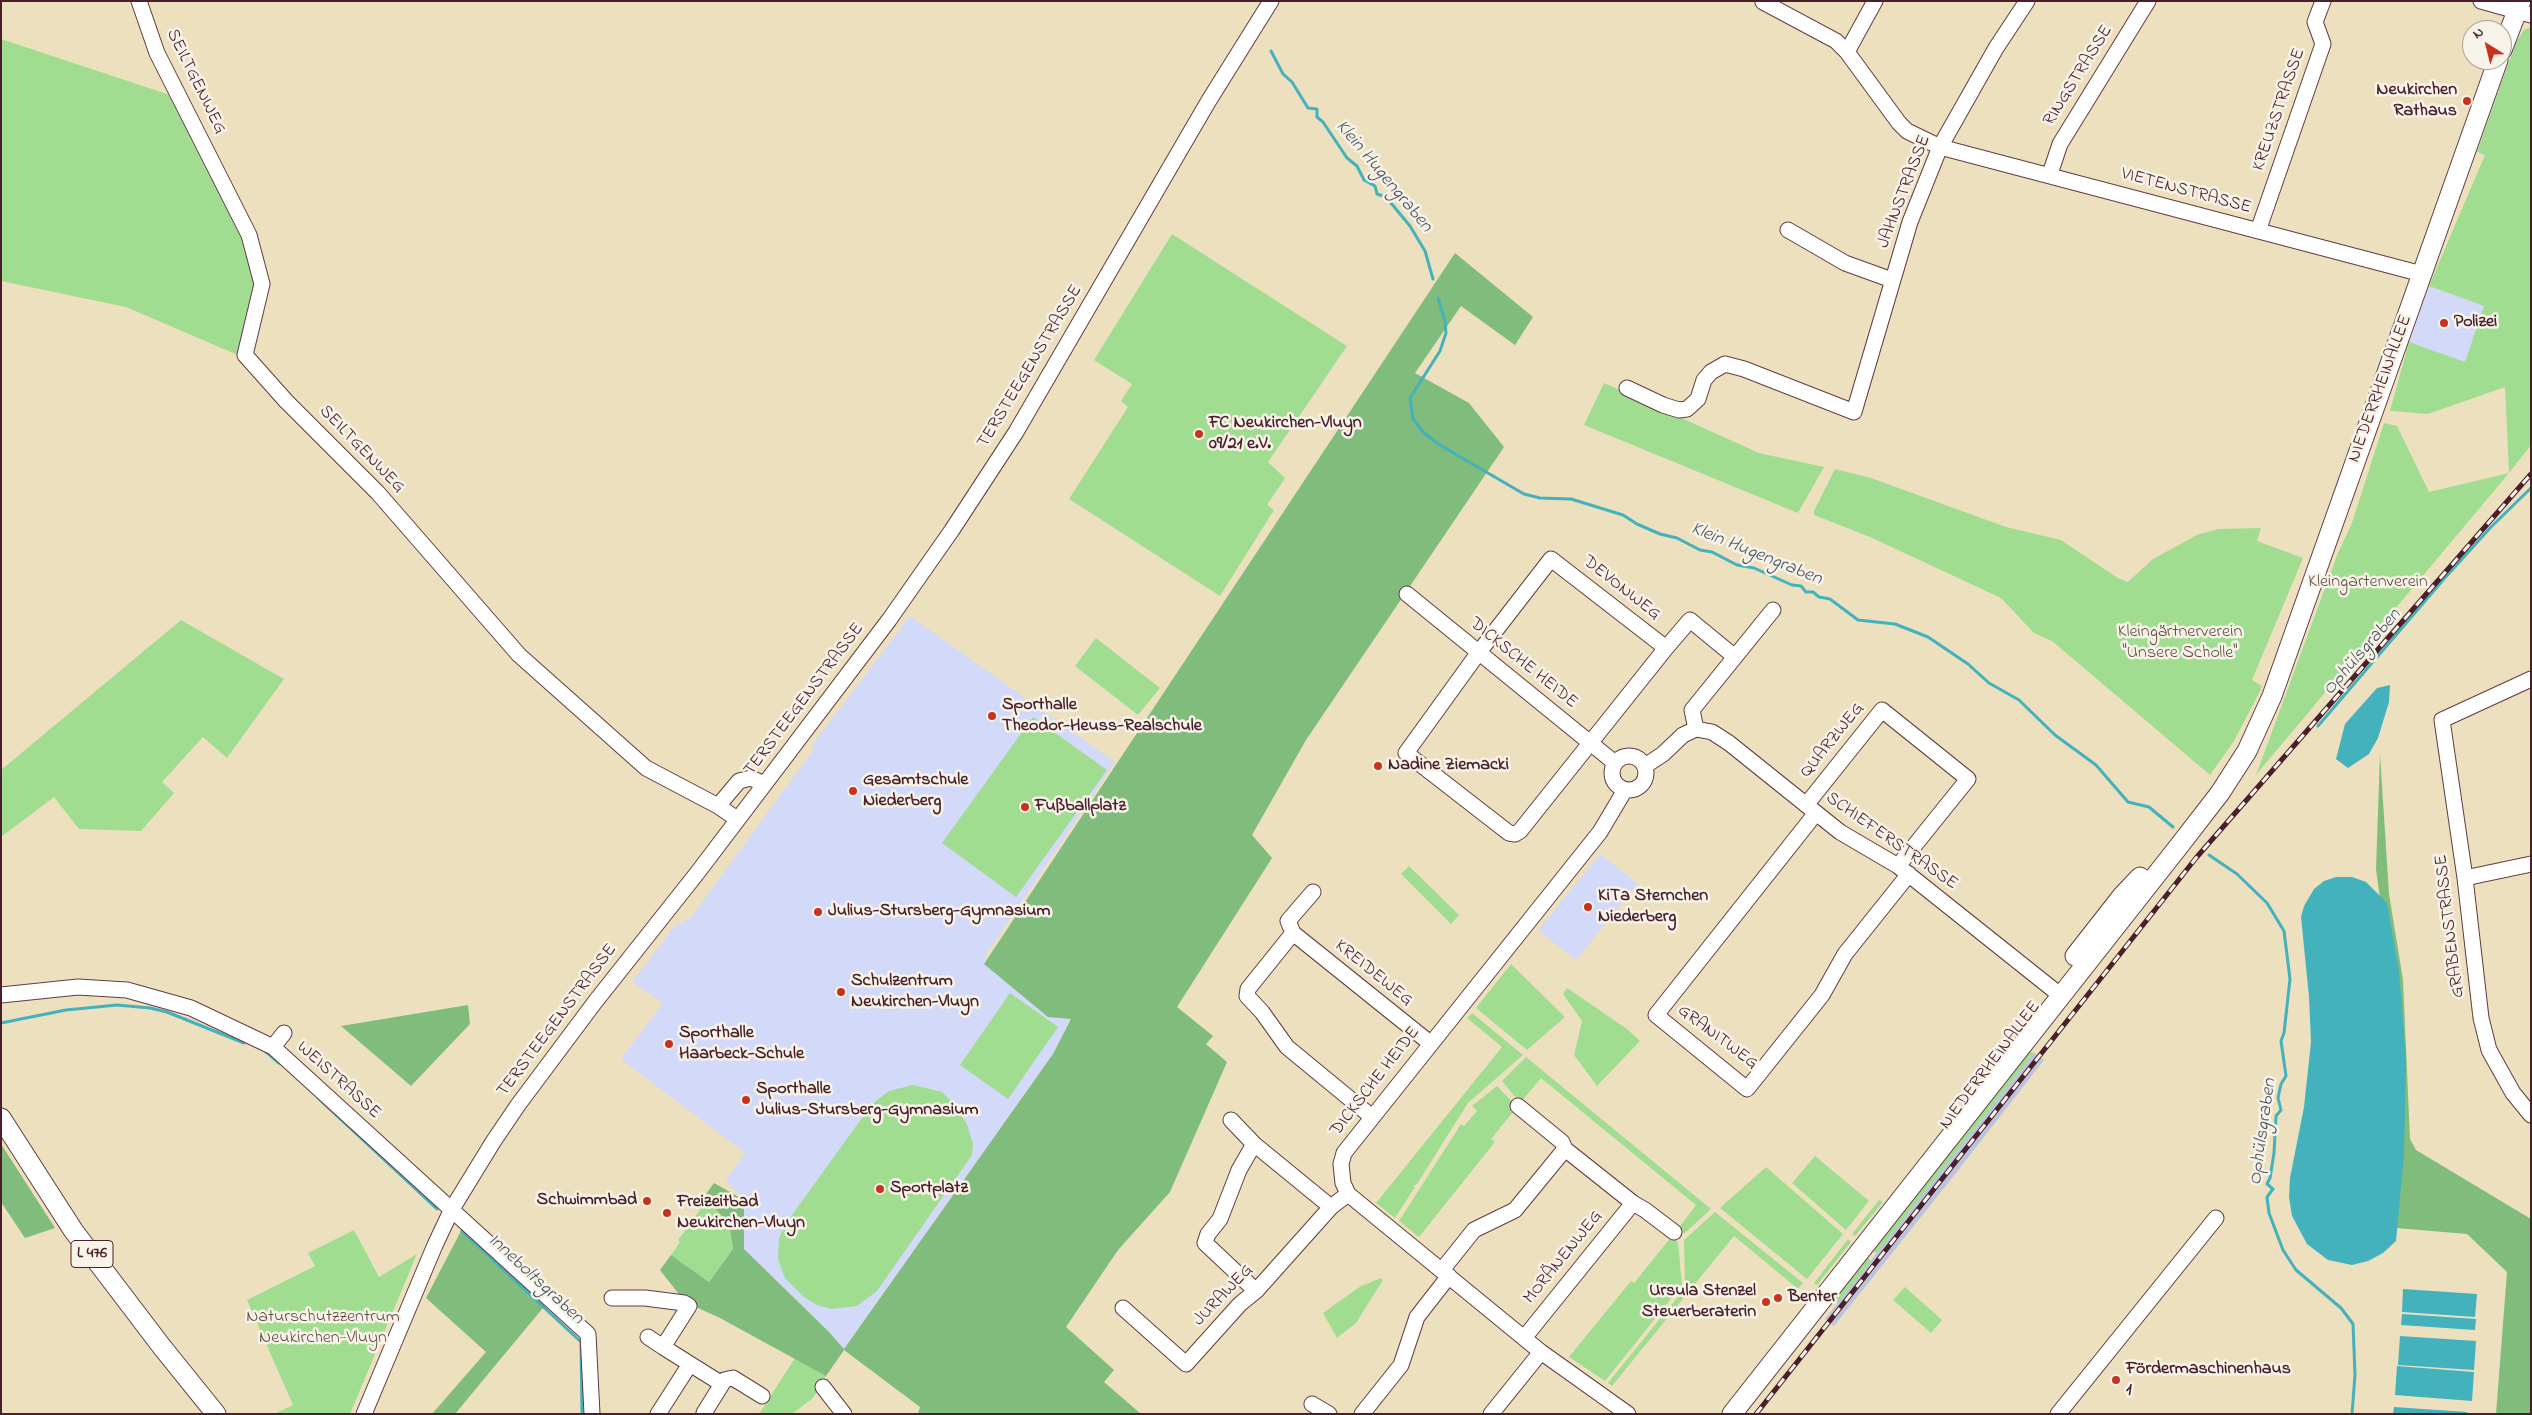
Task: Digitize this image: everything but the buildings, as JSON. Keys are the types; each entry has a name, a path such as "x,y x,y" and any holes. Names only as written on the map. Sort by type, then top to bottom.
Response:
{"main road":[{"path":"2512,30 2523,9"},
{"name":"NIEDERRHEINALLEE","path":"1732,1414 2055,991 2122,896 2149,867 2220,778 2262,717 2275,686 2494,70"},
{"name":"NIEDERRHEINALLEE","path":"1716,1414 2055,991"},
{"name":"L 476","path":"1,1118 73,1230 162,1347 216,1414"}],"street":[{"name":"SEILTGENWEG","path":"138,1 157,54 250,235 262,284 245,355 286,401 378,493 519,655 646,768 718,806 738,819"},
{"name":"TERSTEEGENSTRASSE","path":"364,1414 410,1300 452,1209 518,1105 889,620 1010,440 1208,102 1271,1"},
{"path":"1847,52 1875,1"},
{"name":"JAHNSTRASSE","path":"1627,388 1663,405 1686,410 1698,399 1704,380 1711,372 1725,364 1744,369 1854,412 1910,222 1940,147 1978,80 2027,1"},
{"name":"RINGSTRASSE","path":"2050,174 2060,144 2148,1"},
{"name":"KREUZSTRASSE","path":"2258,231 2323,44 2315,22 2323,1"},
{"path":"2481,1 2523,9"},
{"name":"VIETENSTRASSE","path":"1763,2 1836,41 1847,52 1899,123 1907,131 1940,147 2050,174 2422,274"},
{"path":"1788,230 1846,263 1892,280"},
{"name":"DEVONWEG","path":"1479,652 1551,558 1666,648"},
{"name":"DICKSCHE HEIDE","path":"1407,594 1615,763"},
{"path":"1625,790 1613,779 1615,763 1620,759 1631,756 1642,761 1645,766 1663,754 1683,735 1696,729 1692,710 1773,610"},
{"path":"1479,652 1406,753 1509,832 1515,834 1520,831 1690,620 1735,657"},
{"name":"GRABENSTRASSE","path":"2531,679 2442,720 2465,878 2481,1018 2489,1050 2513,1093 2531,1115"},
{"name":"QUARZWEG","path":"1811,809 1882,710 1968,779 1903,870"},
{"name":"SCHIEFERSTRASSE","path":"1696,729 1712,732 1729,743 1840,832 1903,870 2055,991"},
{"name":"DICKSCHE HEIDE","path":"1348,1194 1341,1172 1344,1152 1600,832 1625,790 1636,789 1644,782 1647,771 1645,766"},
{"path":"718,806 739,781 751,778 764,784"},
{"name":"GRANITWEG","path":"1811,809 1656,1015 1747,1089 1822,995 1845,954 1903,870"},
{"path":"2465,878 2531,864"},
{"path":"1313,892 1288,921 1293,933 1248,989 1247,996 1262,1012 1287,1047 1372,1117"},
{"name":"KREIDEWEG","path":"1293,933 1430,1043"},
{"name":"WEISTRASSE","path":"1,995 78,987 127,990 191,1008 273,1047 588,1334 592,1414"},
{"path":"273,1047 284,1033"},
{"path":"1518,1106 1562,1142 1565,1149 1633,1203 1674,1232"},
{"path":"1231,1120 1254,1144 1331,1207"},
{"path":"1254,1144 1238,1170 1220,1219 1208,1234 1205,1243 1256,1291"},
{"path":"1362,1414 1401,1366 1417,1317 1474,1230 1515,1210 1565,1149"},
{"path":"1348,1194 1541,1352 1628,1414"},
{"name":"JURAWEG","path":"1123,1308 1186,1364 1240,1304 1256,1291 1331,1207 1348,1194"},
{"name":"MORÄNENWEG","path":"1524,1338 1633,1203"},
{"path":"2058,1414 2216,1218"},
{"path":"612,1298 645,1298 684,1303 689,1306 664,1347"},
{"path":"648,1337 722,1384"},
{"path":"1491,1414 1541,1352"},
{"path":"658,1414 690,1364"},
{"path":"704,1413 724,1380 733,1378 762,1396"},
{"path":"823,1387 844,1414"},
{"path":"1312,1404 1329,1414"}],"shaded area":[{"path":"2429,286 2484,306 2465,363 2409,342"},
{"name":"Schulzentrum Neukirchen-Vluyn","path":"910,616 1115,762 985,956 1071,1018 1053,1054 843,1350 828,1331 744,1249 744,1200 726,1180 745,1153 621,1059 663,1003 632,982 674,927 690,919 813,750 812,745"},
{"name":"KiTa Sternchen Niederberg","path":"1600,854 1638,884 1576,960 1538,930"},
{"path":"2034,1053 2044,1060 1834,1326 1825,1319"}],"green space":[{"path":"2531,27 2531,445 2509,473 2505,387 2428,414 2390,411 2409,342 2465,362 2484,306 2429,286 2485,155 2477,152 2506,70 2512,70 2512,53 2516,42 2525,29"},
{"path":"1,39 173,96 243,236 256,286 240,356 126,307 1,281"},
{"name":"FC Neukirchen-Vluyn 09/21 e.V.","path":"1172,234 1347,346 1268,462 1285,478 1267,505 1274,510 1220,596 1069,499 1128,407 1121,401 1132,384 1094,360"},
{"path":"1455,253 1533,317 1515,345 1461,306 1415,373 1469,403 1504,447 1306,740 1252,835 1272,858 1177,1007 1213,1036 1206,1044 1227,1062 1170,1192 1118,1250 1066,1327 1114,1370 1104,1382 1141,1414 918,1414 920,1407 844,1350 826,1376 720,1318 685,1302 660,1270 671,1255 709,1282 733,1249 729,1223 704,1197 714,1183 744,1200 744,1249 844,1349 1053,1054 1071,1019 1048,1017 984,964"},
{"path":"1604,383 1759,453 1824,467 1798,513 1584,425"},
{"name":"Kleingartenverein","path":"2384,423 2397,426 2429,492 2509,473 2256,775 2338,553 2352,523"},
{"name":"Kleingärtnerverein \"Unsere Scholle\"","path":"1835,469 1871,478 2006,527 2061,540 2118,578 2128,582 2153,559 2197,535 2218,529 2261,528 2257,541 2303,558 2252,680 2262,686 2259,693 2234,741 2210,775 2052,641 2034,633 2001,598 1870,537 1814,515 1814,511"},
{"path":"181,620 284,679 227,758 203,737 162,782 174,793 141,831 79,829 54,797 1,837 1,770"},
{"path":"1096,638 1160,688 1138,715 1075,666"},
{"name":"Fußballplatz","path":"1033,717 1107,770 1016,897 942,843"},
{"path":"2380,754 2389,894 2403,980 2410,1139 2416,1150 2531,1219 2531,1414 2496,1414 2507,1272 2467,1234 2396,1228 2392,985 2376,869"},
{"path":"1409,866 1459,915 1451,924 1401,874"},
{"path":"1511,964 1565,1017 1527,1050 1476,1008"},
{"path":"1567,988 1627,1029 1640,1041 1597,1086 1574,1055 1582,1021 1563,994"},
{"path":"1010,993 1058,1027 1008,1099 960,1065"},
{"path":"468,1005 470,1024 411,1086 341,1026"},
{"path":"1472,1013 1523,1055 1468,1103 1417,1184 1413,1186 1415,1187 1395,1218 1376,1203 1502,1047 1467,1018"},
{"path":"2024,1048 2034,1053 1877,1253 1870,1250"},
{"path":"1526,1057 1711,1209 1685,1233 1681,1233 1677,1230 1696,1205 1541,1078 1520,1103 1502,1081"},
{"name":"Sportplatz","path":"913,1085 942,1092 952,1102 967,1124 973,1144 972,1155 877,1291 857,1306 831,1309 817,1305 804,1297 785,1278 778,1259 779,1238 787,1222 872,1104 889,1091"},
{"path":"1497,1086 1517,1107 1491,1139 1495,1142 1419,1237 1399,1221 1461,1124 1464,1126 1477,1111 1472,1106"},
{"path":"1,1144 55,1228 25,1238 1,1202"},
{"path":"1815,1156 1869,1201 1846,1230 1792,1183"},
{"path":"1766,1167 1843,1234 1807,1279 1720,1208"},
{"name":"Freizeitbad Neukirchen-Vluyn","path":"704,1197 729,1223 733,1249 709,1282 671,1255 680,1242 678,1240 700,1210 699,1204"},
{"path":"1879,1200 1883,1202 1855,1236 1852,1234"},
{"path":"1715,1212 1803,1283 1798,1289 1734,1236 1612,1386 1608,1383 1685,1288 1684,1240"},
{"path":"462,1229 547,1303 455,1414 432,1414 486,1352 426,1298"},
{"name":"Naturschutzzentrum Neukirchen-Vluyn","path":"354,1230 379,1277 417,1254 350,1414 274,1414 293,1405 247,1300 315,1266 308,1253"},
{"path":"1672,1236 1678,1242 1682,1285 1605,1381 1569,1357 1631,1281 1634,1283"},
{"path":"1848,1239 1851,1242 1817,1285 1814,1283"},
{"path":"1867,1257 1871,1261 1838,1303 1828,1295"},
{"path":"1381,1278 1383,1280 1356,1323 1337,1338 1323,1313 1361,1286"},
{"path":"1905,1287 1942,1320 1931,1333 1893,1300"},
{"path":"795,1358 826,1376 813,1398 792,1414 759,1414"}],"water":[{"path":"2390,685 2389,702 2378,738 2369,754 2348,768 2336,759 2345,724 2377,688"},
{"path":"2336,877 2352,877 2366,882 2387,903 2399,971 2406,1057 2404,1154 2396,1241 2383,1253 2368,1261 2352,1265 2328,1260 2307,1244 2292,1216 2289,1197 2290,1178 2304,1107 2311,1042 2309,997 2301,917 2304,906 2314,889 2324,881"},
{"path":"2403,1289 2477,1294 2475,1317 2402,1312"},
{"path":"2402,1314 2476,1319 2475,1330 2401,1325"},
{"path":"2400,1336 2476,1341 2474,1370 2398,1365"},
{"path":"2397,1366 2474,1372 2472,1401 2395,1395"},
{"path":"2394,1407 2467,1412 2467,1414 2393,1414"}],"waterway":[{"name":"Klein Hugengraben","path":"1271,51 1283,74 1292,82 1308,108 1317,109 1317,117 1323,122 1347,158 1357,166 1364,180 1375,186 1377,194 1386,197 1410,226 1425,251 1433,279"},
{"name":"Klein Hugengraben","path":"1438,298 1445,321 1446,333 1440,351 1410,398 1413,419 1422,431 1438,444 1524,494 1540,498 1571,499 1623,515 1637,524 1660,534 1677,538 1700,550 1712,552 1737,565 1754,568 1792,585 1801,586 1806,592 1813,592 1819,597 1830,599 1858,620 1895,624 1928,637 1968,664 1989,683 2019,700 2055,735 2096,765 2128,802 2149,807 2173,827"},
{"name":"Ophülsgraben","path":"2318,726 2443,580 2491,527 2531,488"},
{"name":"Ophülsgraben","path":"2209,855 2237,874 2267,903 2284,931 2290,979 2284,1033 2281,1041 2286,1076 2281,1084 2278,1098 2281,1110 2276,1116 2274,1153 2270,1178 2267,1184 2273,1189 2267,1197 2269,1213 2283,1250 2296,1270 2341,1308 2353,1324 2355,1375 2352,1414"},
{"name":"Inneboltsgraben","path":"1,1023 66,1010 117,1005 150,1008 167,1012 244,1043"},
{"name":"Inneboltsgraben","path":"265,1051 279,1063"},
{"name":"Inneboltsgraben","path":"319,1099 437,1209"},
{"name":"Inneboltsgraben","path":"462,1231 581,1342 582,1414"}],"railway":[{"path":"1756,1414 2196,858 2531,474"}],"place":[{"name":"Neukirchen Rathaus","path":"2467,101"},
{"name":"Polizei","path":"2444,323"},
{"name":"FC Neukirchen-Vluyn 09/21 e.V.","path":"1199,434"},
{"name":"Sporthalle Theodor-Heuss-Realschule","path":"992,716"},
{"name":"Nadine Ziemacki","path":"1378,766"},
{"name":"Gesamtschule Niederberg","path":"853,791"},
{"name":"Fußballplatz","path":"1025,807"},
{"name":"KiTa Sternchen Niederberg","path":"1588,907"},
{"name":"Julius-Stursberg-Gymnasium","path":"818,912"},
{"name":"Schulzentrum Neukirchen-Vluyn","path":"841,992"},
{"name":"Sporthalle Haarbeck-Schule","path":"669,1044"},
{"name":"Sporthalle Julius-Stursberg-Gymnasium","path":"746,1100"},
{"name":"Sportplatz","path":"880,1189"},
{"name":"Schwimmbad","path":"647,1201"},
{"name":"Freizeitbad Neukirchen-Vluyn","path":"667,1213"},
{"name":"Benter","path":"1778,1298"},
{"name":"Ursula Stenzel Steuerberaterin","path":"1766,1302"},
{"name":"Fördermaschinenhaus 1","path":"2116,1380"}]}
